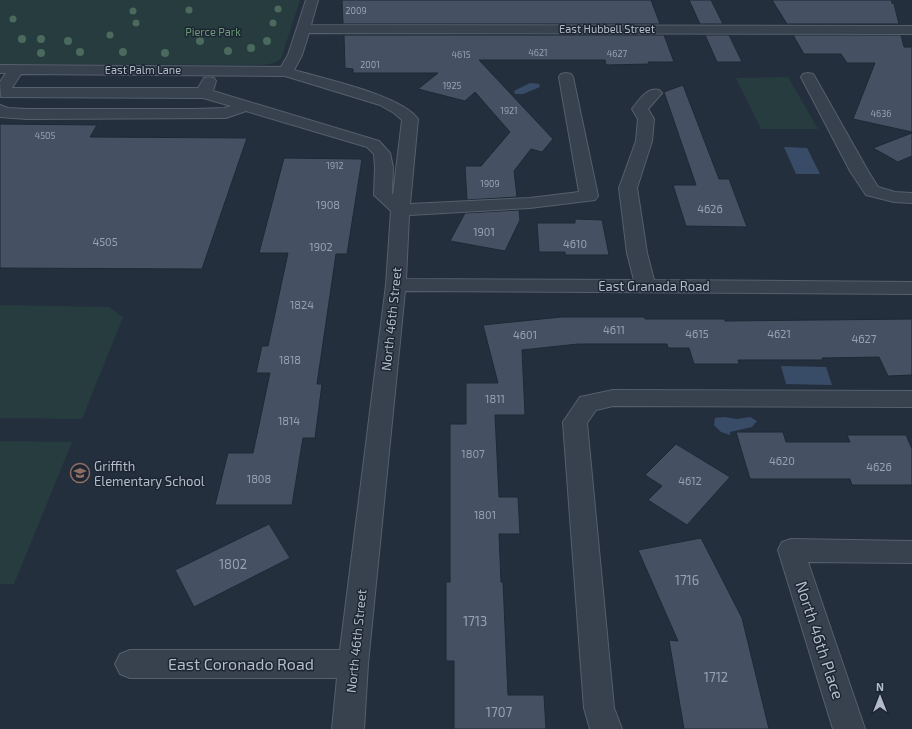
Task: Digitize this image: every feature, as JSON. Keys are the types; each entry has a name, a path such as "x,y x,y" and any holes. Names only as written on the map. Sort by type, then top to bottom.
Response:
{"street":[{"path":"286,72 294,56 312,0"},
{"name":"East Hubbell Street","path":"303,29 912,30"},
{"name":"East Palm Lane","path":"0,69 214,70 286,72"},
{"path":"0,93 16,70"},
{"path":"204,93 214,70"},
{"name":"North 46th Street","path":"286,72 385,102 400,110 410,119 401,210 396,285 353,664 348,729"},
{"path":"0,93 204,93 373,144 382,154 384,167 383,195 401,210 530,203 589,196 566,77"},
{"path":"808,77 859,171 872,191 894,197 912,198"},
{"path":"645,286 637,253 628,188 644,141 646,119 640,109 654,93"},
{"path":"0,110 4,113 27,114 195,114 226,113 245,106"},
{"name":"East Granada Road","path":"396,285 912,288"},
{"path":"606,729 600,708 575,422 588,403 613,398 912,399"},
{"name":"North 46th Place","path":"849,729 791,550 912,552"},
{"name":"East Coronado Road","path":"130,664 353,664"}],"green space":[{"name":"Pierce Park","path":"0,0 300,0 281,59 274,63 262,65 0,64"},
{"path":"788,77 818,129 761,129 736,78"},
{"path":"0,305 109,307 123,317 82,419 0,418"},
{"path":"0,441 72,442 14,584 0,584"}],"water":[{"path":"530,83 539,84 540,87 523,94 515,94 514,91"},
{"path":"784,147 807,148 820,174 796,174"},
{"path":"781,366 826,367 832,385 786,384"},
{"path":"724,417 737,419 750,417 757,421 752,427 730,432 730,435 721,432 714,425 715,418"}],"building":[{"path":"342,0 651,0 660,24 343,24"},
{"path":"689,0 711,0 723,24 700,24"},
{"path":"772,0 891,0 894,4 899,24 787,24"},
{"path":"344,35 664,35 674,62 606,65 605,60 479,60 553,139 542,152 531,149 514,171 517,197 467,200 465,166 481,166 510,132 475,92 465,101 418,89 438,73 353,73 353,69 345,68"},
{"path":"705,35 729,35 742,62 717,62"},
{"path":"793,35 901,35 904,47 912,47 912,132 853,119 875,63 847,63 841,54 804,54"},
{"path":"683,85 719,179 729,179 747,227 686,226 673,185 696,185 664,92"},
{"path":"0,124 97,125 90,137 247,138 202,269 0,268"},
{"path":"912,133 912,156 898,162 873,148"},
{"path":"284,158 362,159 347,254 336,254 317,384 322,384 315,438 303,438 292,505 215,505 228,453 253,453 270,373 256,373 262,346 268,346 288,253 259,253"},
{"path":"519,210 520,220 505,251 450,241 465,213"},
{"path":"575,219 602,220 609,255 565,255 565,252 539,252 537,223 575,223"},
{"path":"561,317 644,317 645,319 725,319 725,321 912,319 912,375 888,376 879,357 822,358 823,360 738,360 739,364 694,364 689,348 668,348 667,344 578,344 522,350 525,415 495,415 499,497 518,497 520,534 499,534 501,582 503,582 508,695 544,695 546,729 454,729 454,661 446,661 446,582 450,582 450,424 466,424 466,383 498,383 483,325"},
{"path":"736,432 783,432 786,442 850,442 847,435 906,435 912,449 912,485 852,485 850,479 750,479"},
{"path":"676,444 730,477 687,525 648,500 662,486 645,475"},
{"path":"269,524 290,558 194,607 175,570"},
{"path":"701,538 742,618 769,729 684,729 669,640 678,641 638,550"}],"place":[{"name":"Griffith Elementary School","path":"80,473"}]}
